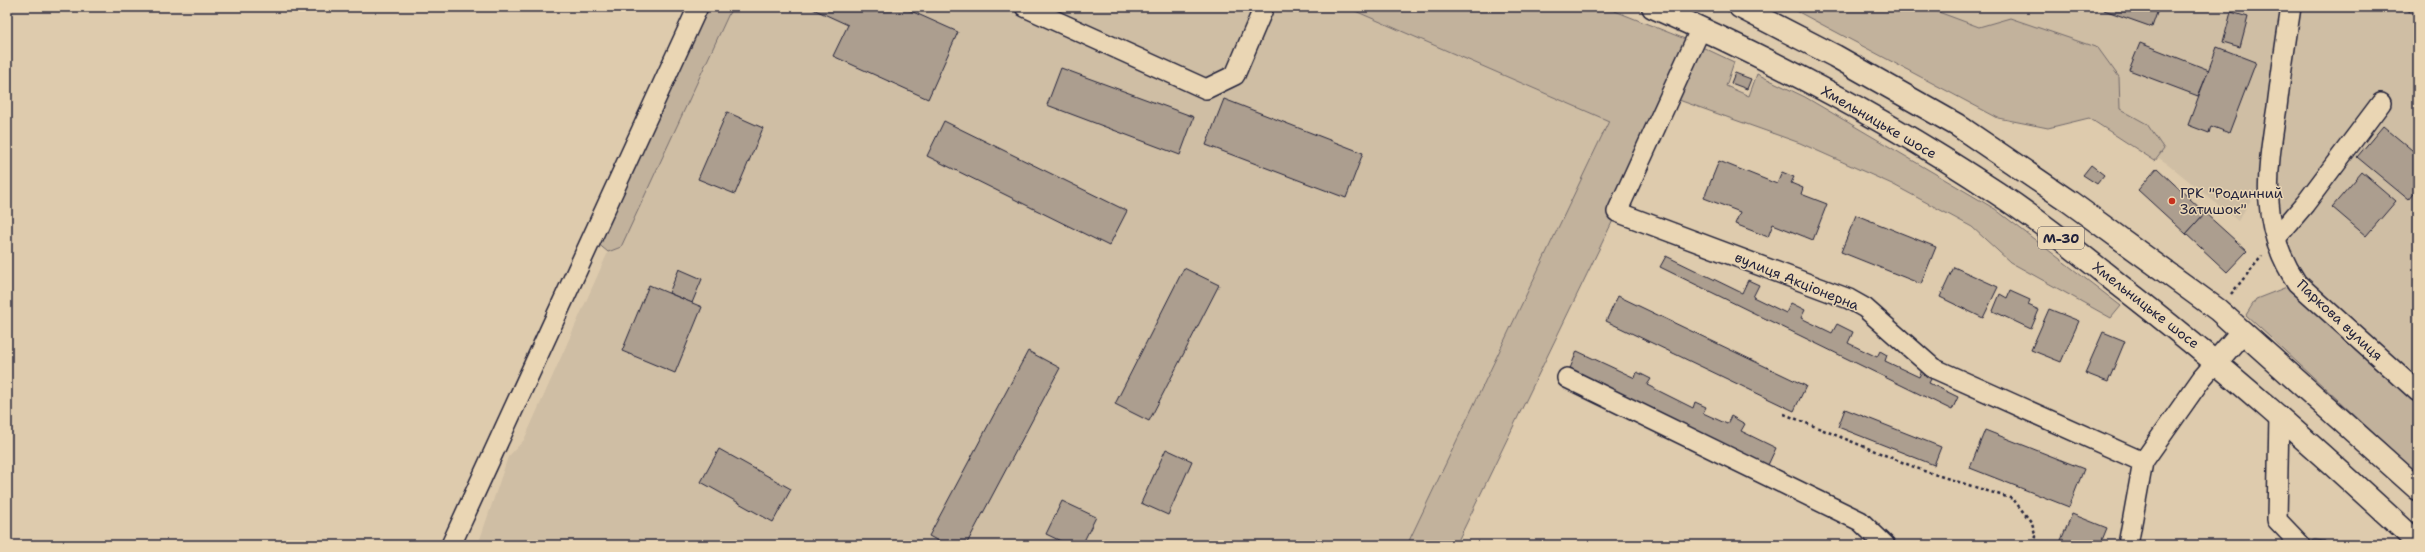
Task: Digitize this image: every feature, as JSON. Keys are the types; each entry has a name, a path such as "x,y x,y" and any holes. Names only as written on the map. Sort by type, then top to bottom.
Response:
{"highway":[{"name":"Хмельницьке шосе","path":"1653,7 1701,28 1818,87 1941,157 2045,226 2216,362 2279,416 2418,544"},
{"name":"М-30","path":"1740,7 1835,56 1957,126 2077,207 2218,310 2418,488"},
{"path":"2216,362 2242,332"}],"street":[{"path":"450,545 698,7"},
{"path":"1025,7 1206,89 1235,74 1264,7"},
{"name":"Паркова вулиця","path":"2291,7 2267,172 2269,208 2283,262 2297,283 2418,392"},
{"name":"вулиця Акціонерна","path":"1701,28 1617,212 1849,299 1865,308 1933,368 2143,462"},
{"path":"2276,238 2305,204 2381,103"},
{"path":"2128,545 2143,462 2202,378 2216,362"},
{"path":"1567,378 1860,521 1885,545"},
{"path":"2279,416 2277,520 2301,545"}],"path":[{"path":"2230,295 2248,273"},
{"path":"1784,414 1924,470 2013,499 2032,523 2036,537 2032,545"}],"shaded area":[{"path":"697,7 732,7 621,247 608,252 591,238"},
{"path":"732,7 1346,7 1609,121 1407,545 478,545 508,457 524,440 608,252 621,247"},
{"path":"1346,7 1605,7 1695,43 1617,212 1456,545 1407,545 1609,121"},
{"path":"1789,7 1925,7 1979,27 2010,18 2098,48 2119,77 2120,109 2147,124 2164,149 2155,161 2089,118 2048,128 1998,118"},
{"path":"1907,7 2418,7 2418,392 2297,283 2267,173 2238,221 2168,164 2093,115"},
{"path":"1700,46 1734,62 1726,86 1749,96 1757,74 1805,97 1995,209 2121,306 2111,318 2010,262 1972,227 1892,184 1800,143 1676,99"},
{"path":"2297,283 2418,392 2418,474 2246,315 2256,299"}],"building":[{"path":"814,7 902,7 958,32 928,99 833,56 848,25 813,9"},
{"path":"2105,7 2159,7 2152,27 2104,10"},
{"path":"2404,7 2418,7 2418,19"},
{"path":"2231,12 2248,17 2240,47 2223,42"},
{"path":"2140,43 2209,70 2198,96 2129,70"},
{"path":"2217,47 2256,62 2229,133 2211,126 2209,133 2188,125"},
{"path":"1061,68 1194,117 1180,155 1047,105"},
{"path":"1735,73 1751,79 1747,89 1731,83"},
{"path":"1224,99 1363,153 1346,198 1206,145"},
{"path":"727,112 763,128 735,194 698,179"},
{"path":"944,121 1127,211 1109,246 927,156"},
{"path":"2383,126 2418,155 2418,189 2409,200 2357,157"},
{"path":"1719,161 1777,184 1782,172 1794,177 1791,183 1803,188 1801,194 1827,204 1813,240 1773,224 1768,237 1735,224 1740,212 1704,198"},
{"path":"2091,165 2104,175 2097,184 2083,175"},
{"name":"ГРК \"Родинний Затишок\"","path":"2157,168 2205,213 2186,234 2138,190"},
{"path":"2362,172 2396,201 2366,236 2332,207"},
{"path":"2205,213 2247,251 2227,272 2186,234"},
{"path":"1856,215 1936,247 1921,284 1841,252"},
{"path":"1666,256 1742,293 1748,280 1759,285 1753,297 1786,313 1791,303 1805,310 1801,318 1832,333 1837,324 1853,332 1848,343 1877,357 1880,351 1887,355 1885,361 1919,377 1922,370 1933,375 1929,383 1958,397 1952,410 1660,267"},
{"path":"1954,267 1998,287 1983,318 1940,297"},
{"path":"1184,268 1219,285 1149,421 1115,404"},
{"path":"679,269 702,279 692,303 669,293"},
{"path":"649,285 702,307 675,373 622,351"},
{"path":"2010,291 2030,300 2028,305 2039,310 2031,329 1993,311 2000,294 2007,298"},
{"path":"1618,296 1806,386 1794,411 1606,321"},
{"path":"2049,309 2079,321 2061,362 2031,350"},
{"path":"2103,332 2125,341 2108,382 2085,373"},
{"path":"1028,351 1060,368 966,545 946,545 929,536"},
{"path":"1577,351 1635,378 1637,372 1651,379 1647,385 1693,408 1695,402 1706,407 1703,413 1727,424 1731,416 1745,424 1741,431 1776,448 1768,465 1569,371"},
{"path":"1845,409 1941,447 1934,465 1838,427"},
{"path":"1985,430 2084,469 2069,507 1970,468"},
{"path":"719,449 791,489 773,522 701,482"},
{"path":"1166,449 1192,461 1168,515 1141,503"},
{"path":"1062,501 1096,517 1082,545 1069,545 1046,534"},
{"path":"2072,514 2107,528 2100,545 2059,545"},
{"path":"2315,540 2325,541 2328,545 2304,545"}],"place":[{"name":"ГРК \"Родинний Затишок\"","path":"2172,201"}]}
